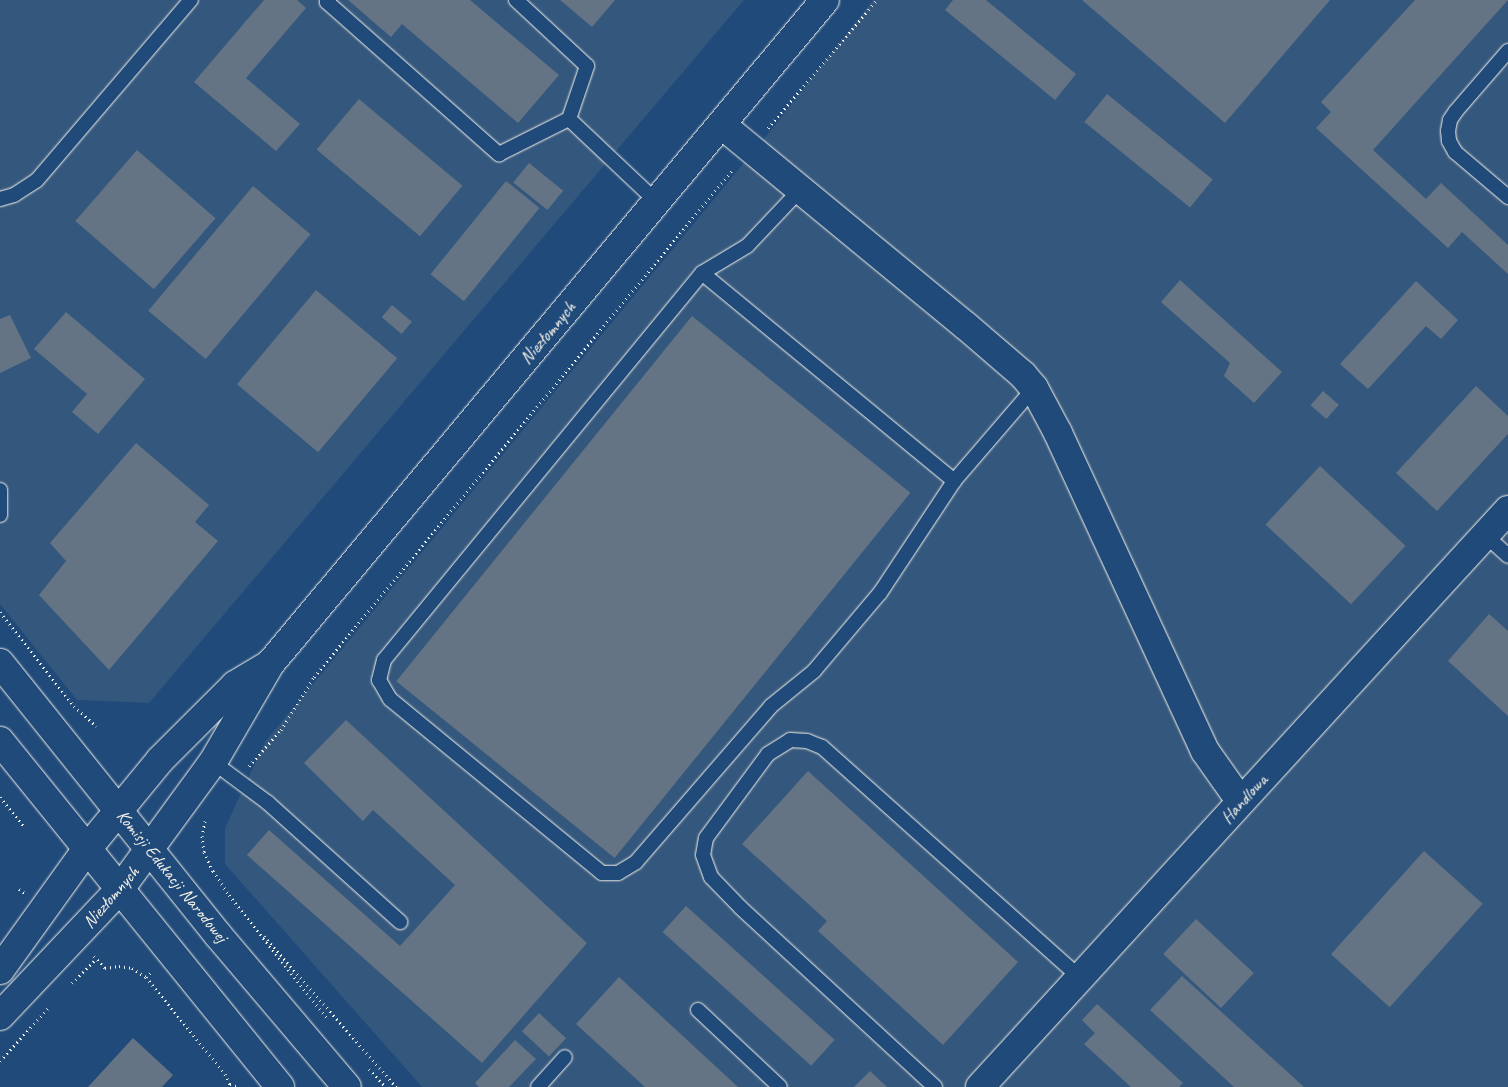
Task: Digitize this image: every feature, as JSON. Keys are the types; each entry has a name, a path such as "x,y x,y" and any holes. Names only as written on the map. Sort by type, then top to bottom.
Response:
{"street":[{"name":"Niezłomnych","path":"0,1016 120,889 213,762 270,664 825,0"},
{"path":"722,125 1023,374 1034,388 1058,434 1205,751 1241,802"},
{"name":"Handlowa","path":"980,1087 1508,510"},
{"name":"Komisji Edukacji Narodowej","path":"0,662 118,811 347,1087"},
{"name":"Niezłomnych","path":"0,970 88,849 160,760 235,685 270,664"},
{"path":"0,741 280,1087"}],"lane":[{"path":"0,199 14,195 37,180 191,0"},
{"path":"329,0 327,2 499,154 569,119 587,66 516,0"},
{"path":"1508,51 1456,111 1450,120 1448,130 1449,141 1455,152 1508,197"},
{"path":"569,119 657,202"},
{"path":"800,190 747,246 702,274 384,660 379,680 390,699 602,873 618,873 636,862 771,706 814,671 880,593 954,481 1034,388"},
{"path":"702,274 954,481"},
{"path":"0,490 0,514"},
{"path":"1485,535 1508,556"},
{"path":"935,1087 740,907 711,877 703,855 706,838 768,754 790,740 807,741 822,747 1080,978"},
{"path":"213,762 268,803 400,922"},
{"path":"698,1010 780,1087"},
{"path":"538,1087 565,1057"}],"path":[{"path":"238,780 281,730 321,669 750,148 840,46 877,0"},
{"path":"0,612 74,706 96,726"},
{"path":"0,798 24,827"},
{"path":"207,816 202,836 204,852 213,871 229,895 333,1025"},
{"path":"229,895 396,1087"},
{"path":"65,989 96,959"},
{"path":"146,977 225,1074 231,1086 238,1087"},
{"path":"0,1061 52,1003"},
{"path":"368,1068 386,1087"}],"shaded area":[{"path":"0,0 744,0 149,703 77,700 0,604"},
{"path":"873,0 1508,0 1508,1087 422,1087 225,864 225,828 265,742 772,129"}],"building":[{"path":"264,0 297,0 306,8 246,78 300,124 276,151 194,82"},
{"path":"348,0 470,0 559,75 518,123 402,24 391,37"},
{"path":"560,0 615,0 592,27"},
{"path":"953,0 986,0 1076,74 1055,100 945,10"},
{"path":"1082,0 1330,0 1225,123"},
{"path":"1415,0 1508,0 1373,150 1426,199 1441,183 1508,245 1508,274 1462,232 1448,248 1316,128 1331,112 1321,102"},
{"path":"1107,94 1213,180 1190,208 1084,122"},
{"path":"359,99 462,186 420,236 317,150"},
{"path":"137,150 215,218 154,289 75,221"},
{"path":"529,163 563,191 547,210 513,182"},
{"path":"506,181 539,208 464,301 430,274"},
{"path":"253,186 310,234 206,359 148,311"},
{"path":"1180,280 1282,372 1254,403 1224,376 1230,363 1161,302"},
{"path":"1416,281 1458,320 1441,339 1426,326 1368,389 1340,364"},
{"path":"316,290 397,358 318,452 237,384"},
{"path":"392,305 412,322 402,334 382,317"},
{"path":"66,312 145,379 98,434 72,412 87,394 34,349"},
{"path":"10,315 31,358 0,373 0,319"},
{"path":"692,316 910,493 615,858 396,681"},
{"path":"1476,386 1508,416 1508,434 1437,511 1396,473"},
{"path":"1323,391 1339,405 1326,419 1311,405"},
{"path":"136,443 209,505 195,522 218,541 109,670 39,595 66,561 50,543"},
{"path":"1320,466 1406,546 1351,604 1265,525"},
{"path":"1489,614 1508,631 1508,716 1448,661"},
{"path":"346,720 587,943 482,1063 247,855 269,830 400,946 455,885 373,810 363,821 304,763"},
{"path":"808,771 1018,962 943,1045 818,931 827,921 742,844"},
{"path":"1424,851 1483,904 1390,1007 1331,954"},
{"path":"686,906 835,1040 811,1066 663,932"},
{"path":"1196,919 1254,973 1221,1008 1163,954"},
{"path":"1182,976 1304,1087 1234,1087 1150,1010"},
{"path":"619,977 738,1087 645,1087 576,1024"},
{"path":"1097,1004 1183,1083 1179,1087 1131,1087 1084,1044 1095,1033 1082,1020"},
{"path":"539,1013 566,1038 549,1057 522,1031"},
{"path":"133,1038 173,1075 162,1087 88,1087"},
{"path":"515,1040 536,1059 509,1087 479,1087 475,1083"},
{"path":"870,1071 887,1087 854,1087"}]}
